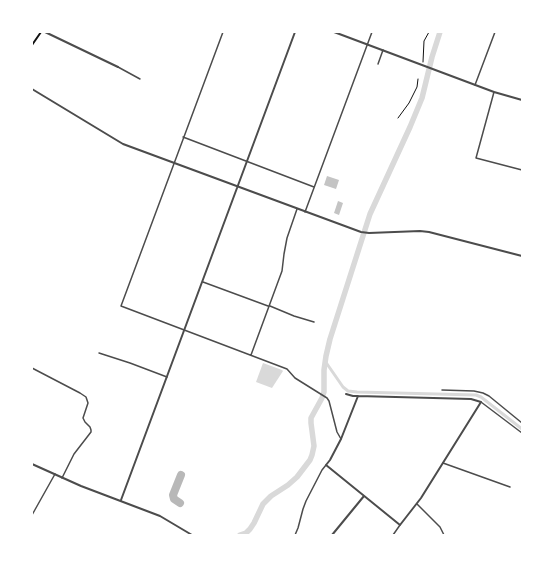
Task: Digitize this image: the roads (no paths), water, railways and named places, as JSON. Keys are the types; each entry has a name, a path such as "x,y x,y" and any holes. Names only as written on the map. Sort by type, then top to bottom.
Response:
{"main road":[{"path":"32,45 41,32"}],"street":[{"path":"45,32 140,79"},
{"path":"223,32 121,306 287,369 295,378 327,398 337,432 341,439"},
{"path":"120,500 295,32"},
{"path":"334,32 494,92 522,100"},
{"path":"305,212 372,32"},
{"path":"475,85 495,32"},
{"path":"378,64 384,50"},
{"path":"32,89 120,142 361,232 429,232 522,256"},
{"path":"494,92 476,158 522,170"},
{"path":"183,137 315,187"},
{"path":"251,355 282,271 287,238 297,209"},
{"path":"202,282 314,322"},
{"path":"99,353 130,362 167,377"},
{"path":"32,368 86,397 88,401 83,418 90,427 91,432 74,454 62,478"},
{"path":"442,390 474,391 483,393 489,396 522,423"},
{"path":"346,394 353,396 471,399 481,402 522,433"},
{"path":"295,535 306,501 323,468 330,460 341,439 358,396"},
{"path":"393,535 417,504 481,402"},
{"path":"443,463 445,465 510,487"},
{"path":"32,464 62,478 160,516 192,535"},
{"path":"326,465 400,525"},
{"path":"32,515 55,474"},
{"path":"332,535 364,496"},
{"path":"417,504 440,527 444,535"}],"waterway":[{"path":"240,535 246,533 250,529 263,504 271,496 297,477 312,455 314,446 311,418 324,392 324,370 330,339 370,214 422,98 440,32"},
{"path":"325,361 343,387 348,391 476,395 481,397 522,429"}]}
